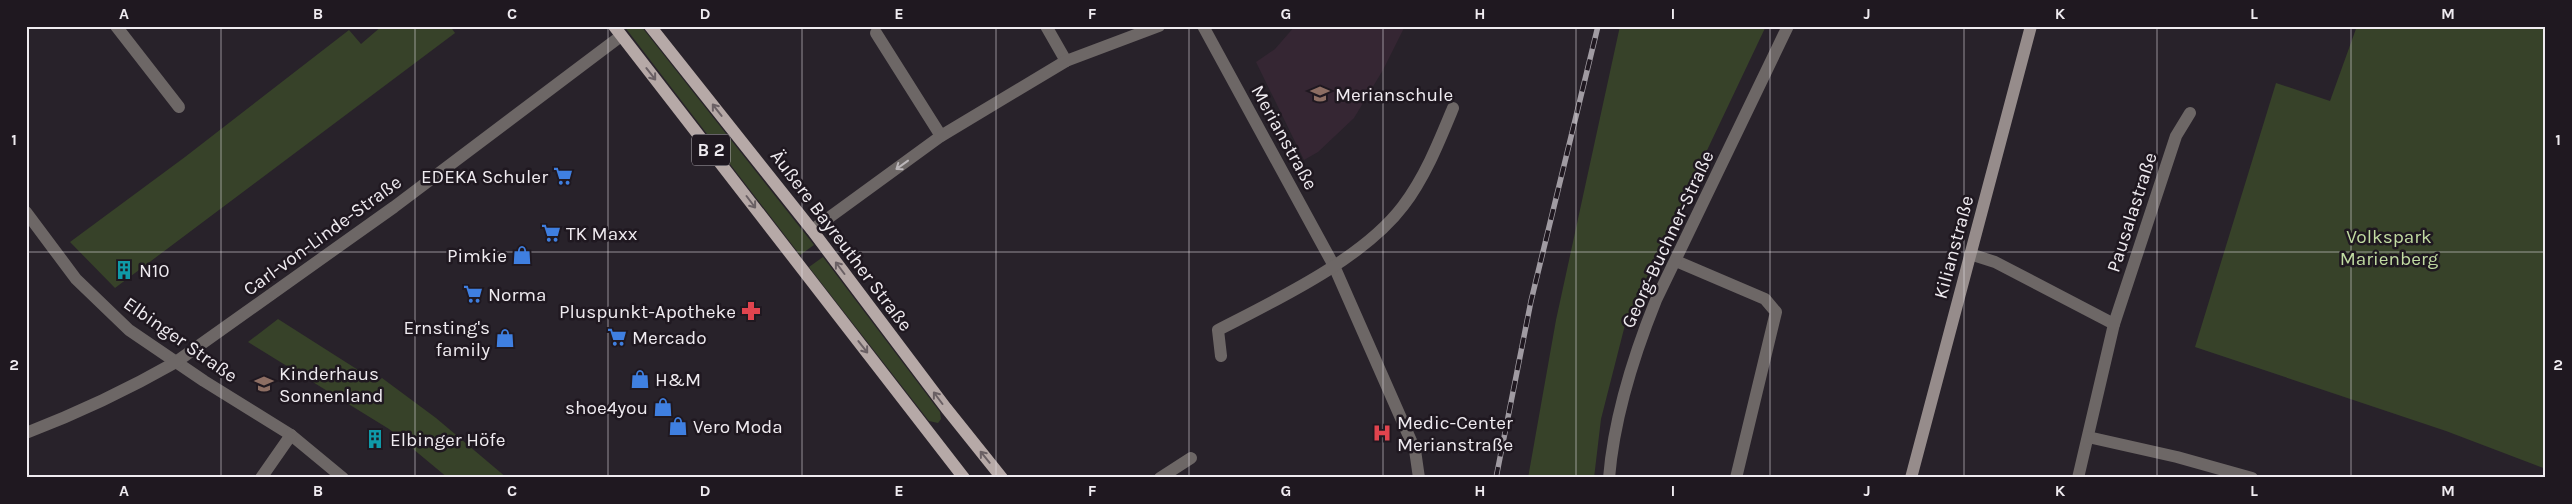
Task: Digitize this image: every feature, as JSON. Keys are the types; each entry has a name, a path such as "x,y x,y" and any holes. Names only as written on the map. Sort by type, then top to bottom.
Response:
{"main road":[{"name":"Äußere Bayreuther Straße","path":"650,26 812,230 946,408 1002,478"},
{"name":"Kilianstraße","path":"1911,478 2031,26"},
{"name":"B 2","path":"617,31 964,478"}],"street":[{"path":"116,26 179,107"},
{"path":"1046,26 1066,61"},
{"path":"812,230 941,136 1066,61 1159,26"},
{"name":"Merianstraße","path":"1203,26 1334,266 1415,450 1419,478"},
{"name":"Georg-Buchner-Straße","path":"1609,478 1614,436 1634,359 1656,300 1788,26"},
{"name":"Carl-von-Linde-Straße","path":"26,434 138,384 176,362 386,213 617,31"},
{"path":"876,33 941,136"},
{"path":"1221,356 1218,330 1280,298 1334,266 1368,240 1403,206 1439,143 1453,108"},
{"name":"Pausalastraße","path":"2078,478 2114,324 2176,136 2190,113"},
{"name":"Elbinger Straße","path":"26,212 82,287 129,330 291,435 343,478"},
{"path":"1970,254 1995,262 2114,324"},
{"path":"1676,261 1765,299 1776,312 1736,478"},
{"path":"260,478 291,435"},
{"path":"2088,437 2177,457 2252,478"},
{"path":"1160,478 1191,458"}],"shaded area":[{"name":"Merianschule","path":"1295,26 1405,26 1383,70 1354,118 1318,152 1304,160 1256,62 1275,49"}],"green space":[{"path":"382,26 450,26 455,33 115,288 70,242 185,157 349,30 361,44"},
{"path":"624,26 641,26 814,245 800,255"},
{"path":"1620,26 1766,26 1626,321 1601,419 1594,478 1528,478 1556,320"},
{"name":"Volkspark Marienberg","path":"2357,26 2546,26 2546,469 2446,431 2195,347 2276,83 2330,101"},
{"path":"823,257 940,412 941,419 938,423 929,421 809,267"},
{"path":"278,319 377,382 382,378 436,418 507,478 448,478 389,429 248,342"}],"railway":[{"path":"1496,478 1531,301 1598,26"}],"place":[{"name":"Merianschule","path":"1320,94"},
{"name":"EDEKA Schuler","path":"563,176"},
{"name":"TK Maxx","path":"551,233"},
{"name":"Pimkie","path":"522,255"},
{"name":"N10","path":"124,270"},
{"name":"Norma","path":"473,294"},
{"name":"Pluspunkt-Apotheke","path":"751,311"},
{"name":"Mercado","path":"617,337"},
{"name":"Ernsting's family","path":"505,338"},
{"name":"H&M","path":"640,379"},
{"name":"Kinderhaus Sonnenland","path":"264,384"},
{"name":"shoe4you","path":"663,407"},
{"name":"Vero Moda","path":"678,426"},
{"name":"Medic-Center Merianstraße","path":"1382,433"},
{"name":"Elbinger Höfe","path":"375,439"}]}
